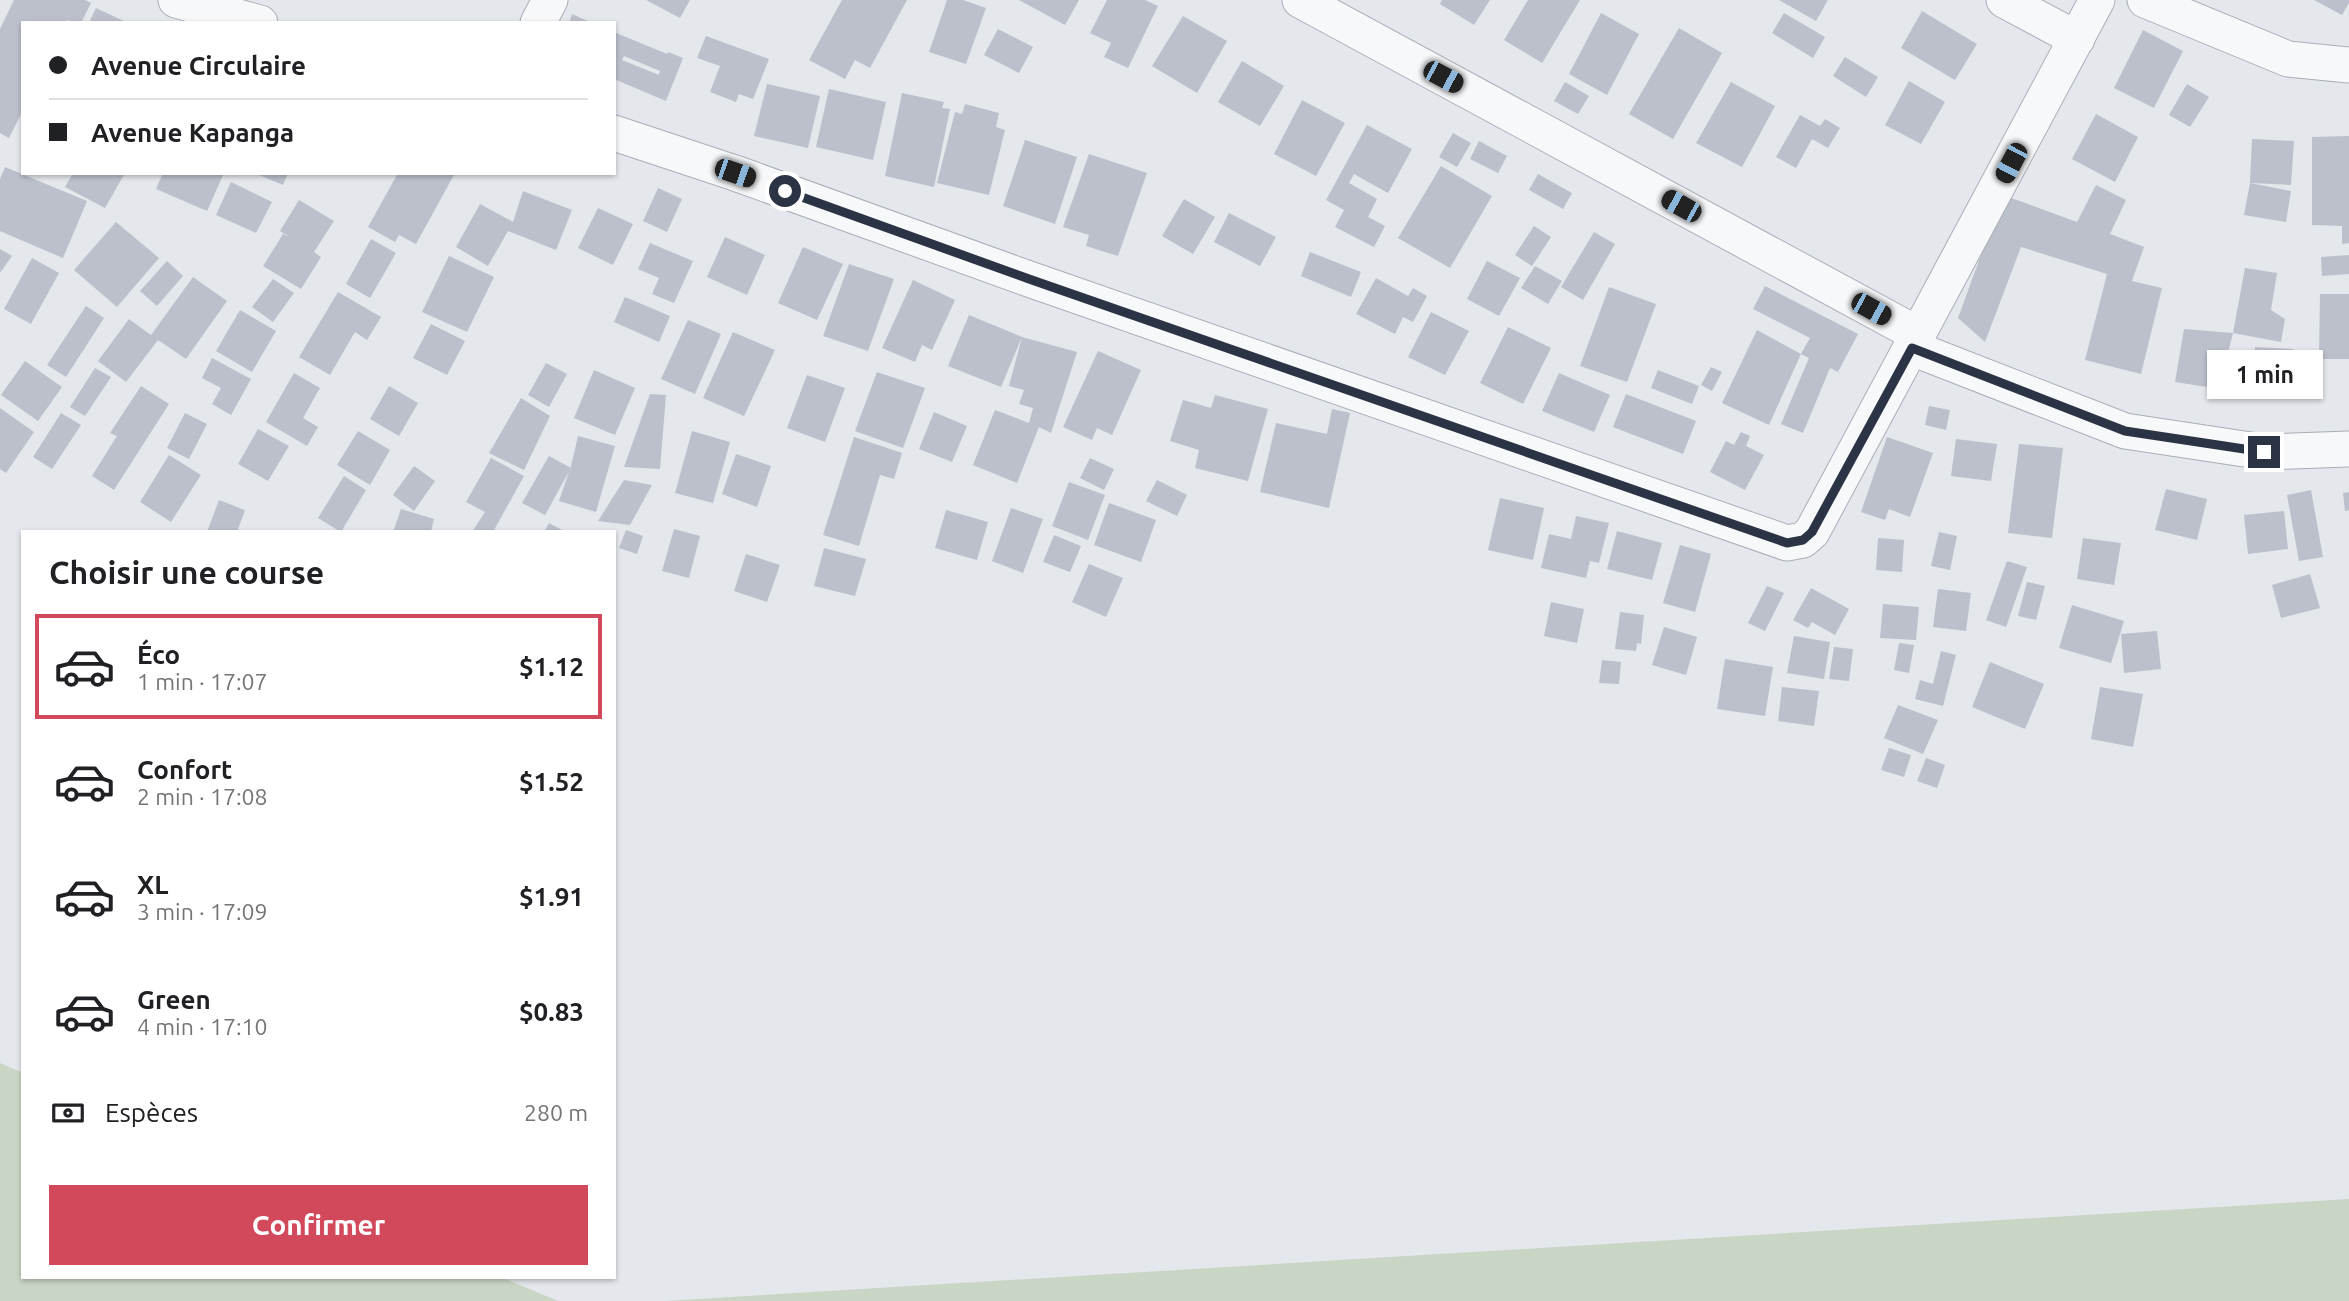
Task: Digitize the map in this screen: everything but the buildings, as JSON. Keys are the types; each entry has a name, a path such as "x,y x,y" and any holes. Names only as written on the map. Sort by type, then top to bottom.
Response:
{"street":[{"path":"176,0 253,21"},
{"path":"539,21 550,0"},
{"path":"1300,0 1915,341 2125,431 2264,452 2349,449"},
{"path":"2004,0 2077,39"},
{"path":"616,134 748,177 1029,279 1787,543 1803,540 1812,532 2097,0"},
{"path":"2145,0 2288,59 2349,65"}],"green space":[{"path":"0,1063 21,1072 21,1279 505,1279 558,1301 0,1301"},
{"path":"2349,1199 2349,1301 665,1301"}],"route":[{"path":"785,191 1029,279 1787,543 1803,540 1812,532 1912,348 2125,431 2264,452"}]}
